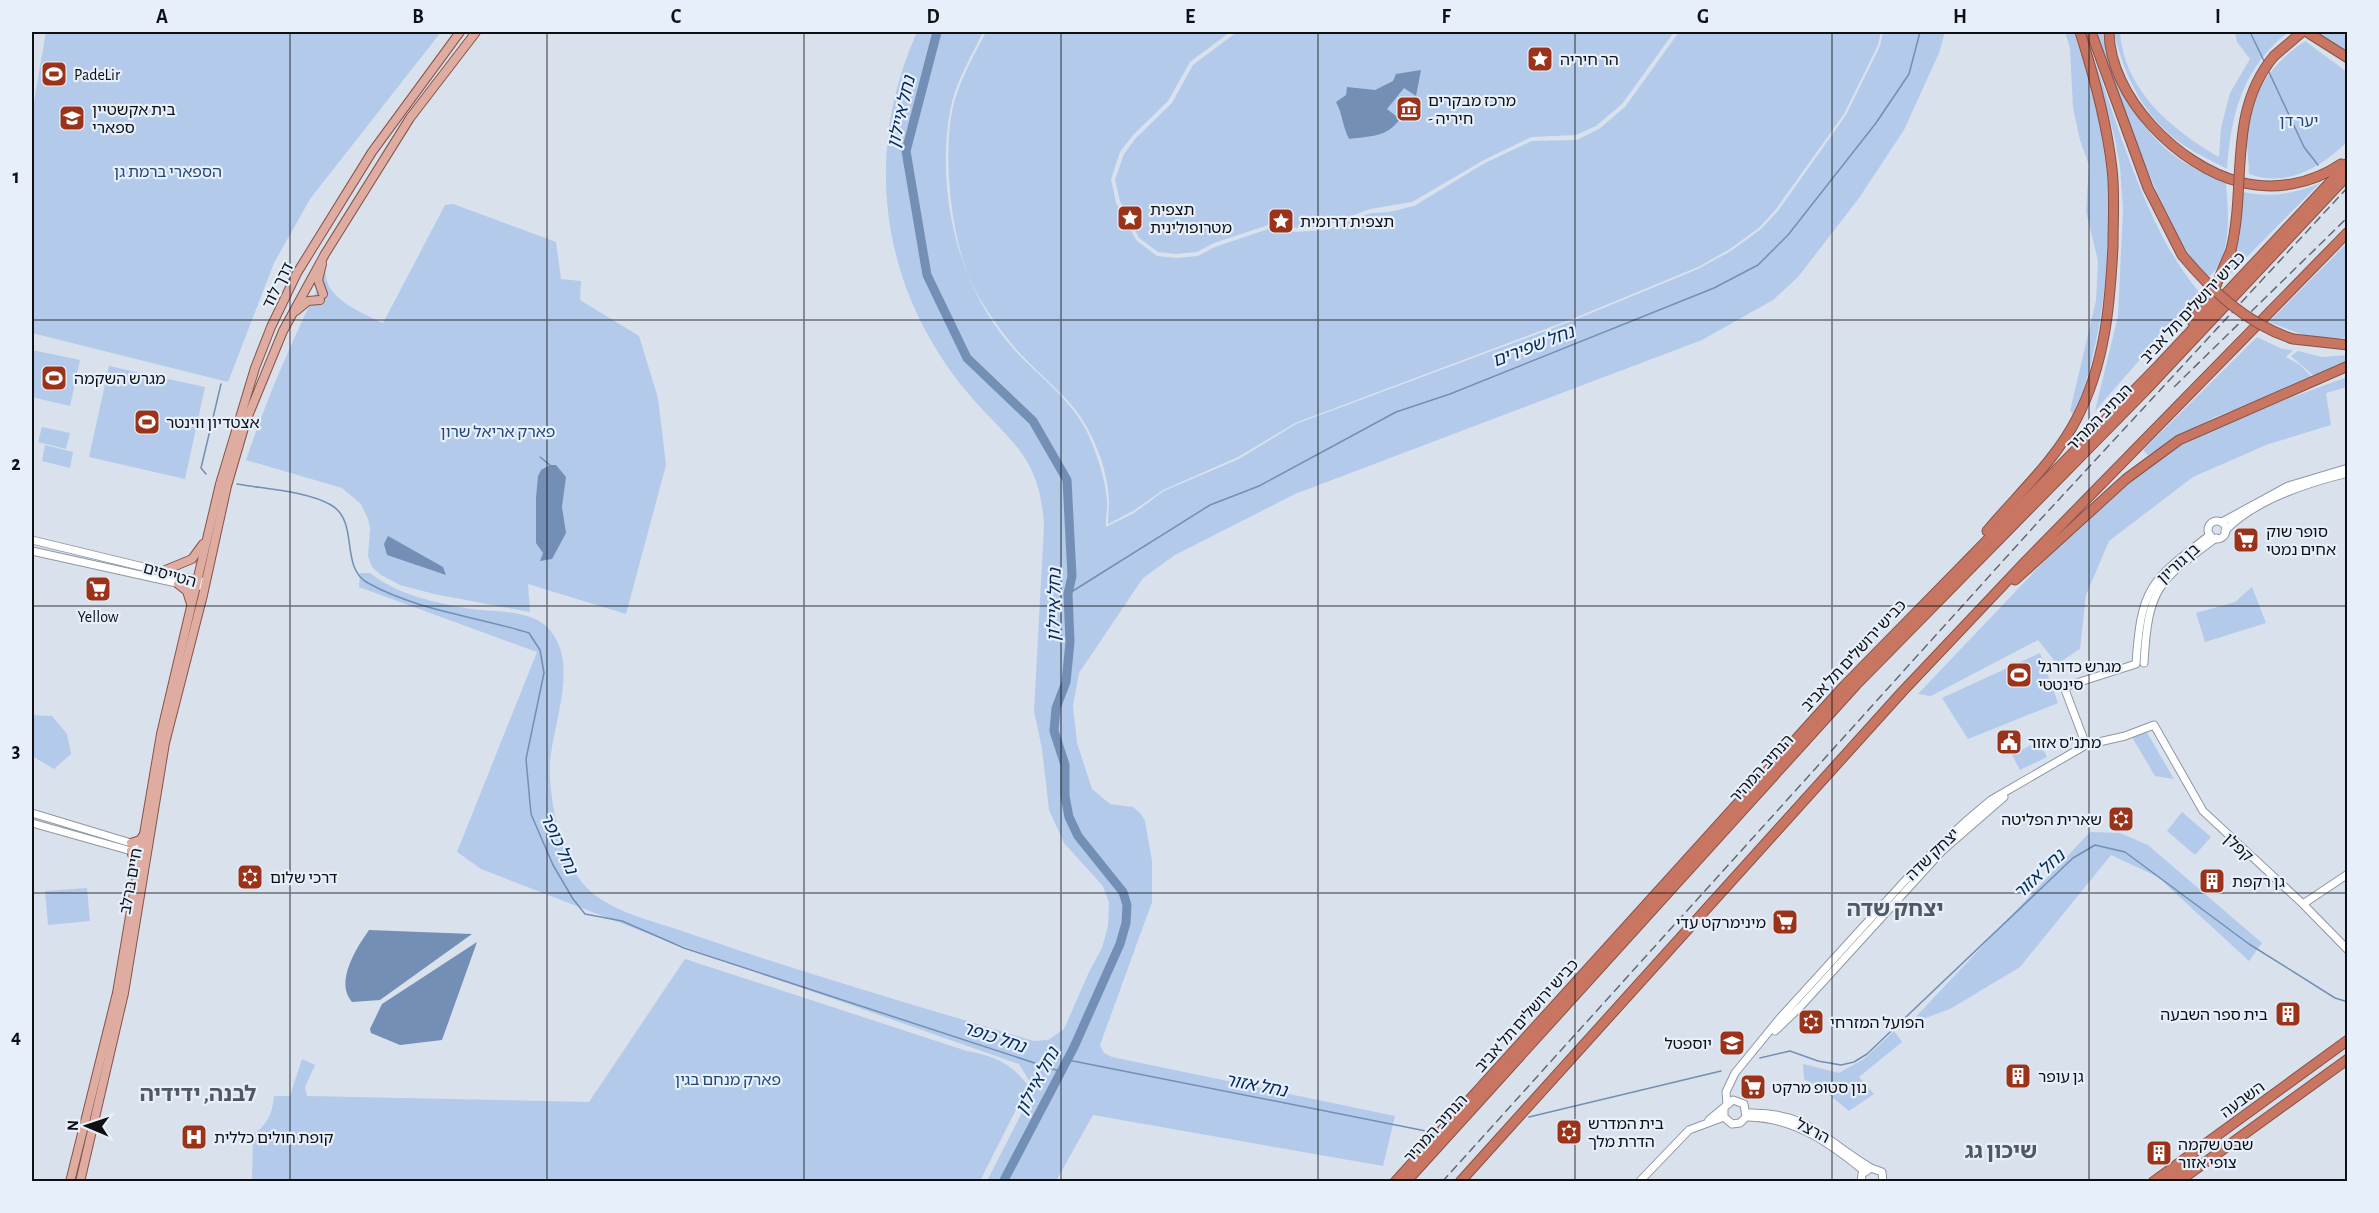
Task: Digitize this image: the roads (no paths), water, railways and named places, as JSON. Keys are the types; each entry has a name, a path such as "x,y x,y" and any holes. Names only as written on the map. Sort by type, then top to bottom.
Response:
{"highway":[{"path":"1922,604 2061,442 2077,418 2100,358 2112,283 2114,186 2105,124 2080,32"},
{"path":"2091,32 2148,188 2182,255 2210,287 2233,306 2269,329 2293,339 2348,345"},
{"path":"2109,32 2114,63 2144,117 2171,144 2205,167 2240,182 2282,184 2312,180 2348,161"},
{"path":"2158,365 2211,297 2231,250 2238,218 2241,128 2248,104 2267,64 2302,32"},
{"path":"2307,32 2348,58"},
{"name":"כביש ירושלים תל אביב","path":"1395,1182 1781,754 1922,604 2158,365 2348,161"},
{"name":"הנתיב המהיר","path":"1407,1182 1856,685 2146,390 2348,175"},
{"path":"1460,1182 1968,623 2348,232"},
{"path":"1968,623 2137,469 2179,440 2348,366"},
{"path":"2229,417 2348,373"},
{"name":"השבעה","path":"2153,1182 2348,1040"},
{"name":"השבעה","path":"2178,1182 2348,1059"},
{"path":"2165,1182 2222,1132"}],"main road":[{"name":"דרך לוד","path":"197,583 208,535 255,368 297,273 384,134 460,32"},
{"name":"דרך לוד","path":"205,584 227,486 246,421 291,316 325,254 410,118 476,32"},
{"path":"291,316 308,301 321,297 318,280 325,254"},
{"path":"163,571 192,559 208,535"},
{"name":"חיים ברלב","path":"70,1182 116,1000 138,874 144,853 159,742 197,583"},
{"path":"178,584 187,591 191,608"},
{"name":"חיים ברלב","path":"80,1182 124,993 144,853 164,747 205,584"},
{"path":"138,874 131,847 146,831"}],"street":[{"path":"2348,468 2288,486 2222,522 2212,523 2208,530 2213,536 2221,537 2236,519 2280,496 2348,473"},
{"path":"2222,522 2225,531"},
{"name":"בן גוריון","path":"2086,745 2064,687 2140,663 2140,615 2149,590 2167,568 2213,536"},
{"name":"הטייסים","path":"32,540 163,571 197,583"},
{"name":"הטייסים","path":"32,551 178,584 205,584"},
{"name":"יצחק שדה","path":"1728,1104 1728,1088 1735,1073 1805,990 1922,862 1991,800 2086,745 2125,736 2154,725"},
{"name":"קפלן","path":"2154,725 2203,811 2303,904 2348,950"},
{"path":"32,813 144,853"},
{"path":"32,823 131,847"},
{"path":"2303,904 2348,874"},
{"path":"1705,1123 1728,1104 1744,1104 1746,1115"},
{"path":"1639,1182 1689,1130 1724,1117 1728,1104"},
{"name":"הרצל","path":"1724,1117 1736,1124 1746,1115 1792,1124 1816,1136 1868,1170 1882,1172 1883,1182"},
{"path":"1861,1182 1868,1170"}],"waterway":[{"name":"נחל איילון","path":"937,32 906,151 927,275 967,358 1033,421 1067,480 1072,576 1068,594 1070,642 1066,682 1056,708 1054,731 1065,765 1065,796 1069,817 1078,836 1123,892 1127,905 1126,923 1120,944 1074,1047 1003,1182"},
{"name":"נחל שפירים","path":"1068,594 1210,505 1259,486 1396,412 1450,394 1714,288 1758,265 1788,235 1876,123 1909,74 1920,32"},
{"path":"2250,32 2265,63"},
{"path":"2268,70 2304,147 2318,165"},
{"name":"נחל כופר","path":"206,474 201,468 221,384"},
{"path":"540,457 550,465"},
{"name":"נחל כופר","path":"237,484 298,494 331,505 340,513 345,522 354,566 359,576 368,583 406,600 529,633 540,650 544,673 526,759 531,814 553,865 573,899 585,914 622,921 684,948 1062,1072"},
{"name":"נחל אזור","path":"1760,1058 1790,1051 1818,1061 1841,1065 1854,1062 1867,1054 2073,858 2095,845 2125,852 2249,944 2335,998 2348,1002"},
{"name":"נחל אזור","path":"1068,1060 1436,1133"},
{"name":"נחל אזור","path":"1529,1117 1721,1071"}],"railway":[{"path":"1442,1182 2039,521 2348,187"},
{"path":"2174,387 2348,217"}],"place":[{"name":"הר חיריה","path":"1540,59"},
{"name":"PadeLir","path":"54,74"},
{"name":"מרכז מבקרים - חיריה","path":"1409,109"},
{"name":"בית אקשטיין ספארי","path":"72,118"},
{"name":"תצפית מטרופולינית","path":"1130,218"},
{"name":"תצפית דרומית","path":"1281,221"},
{"name":"מגרש השקמה","path":"54,378"},
{"name":"אצטדיון ווינטר","path":"147,422"},
{"name":"סופר שוק אחים נמטי","path":"2246,540"},
{"name":"Yellow","path":"98,589"},
{"name":"מגרש כדורגל סינטטי","path":"2019,675"},
{"name":"מתנ\"ס אזור","path":"2009,742"},
{"name":"שארית הפליטה","path":"2121,819"},
{"name":"דרכי שלום","path":"250,877"},
{"name":"גן רקפת","path":"2212,881"},
{"name":"מינימרקט עדי","path":"1785,922"},
{"name":"בית ספר השבעה","path":"2288,1014"},
{"name":"הפועל המזרחי","path":"1811,1022"},
{"name":"יוספטל","path":"1732,1043"},
{"name":"גן עופר","path":"2018,1076"},
{"name":"נון סטופ מרקט","path":"1753,1087"},
{"name":"בית המדרש הדרת מלך","path":"1569,1132"},
{"name":"קופת חולים כללית","path":"194,1137"},
{"name":"שבט שקמה צופי אזור","path":"2159,1153"}],"district":[{"name":"יצחק שדה","path":"1895,908"},
{"name":"לבנה, ידידיה","path":"198,1093"},
{"name":"שיכון גג","path":"2001,1150"}],"park label":[{"name":"יער דן","path":"2299,120"},
{"name":"הספארי ברמת גן","path":"168,171"},
{"name":"פארק אריאל שרון","path":"498,431"},
{"name":"פארק מנחם בגין","path":"728,1079"}]}
